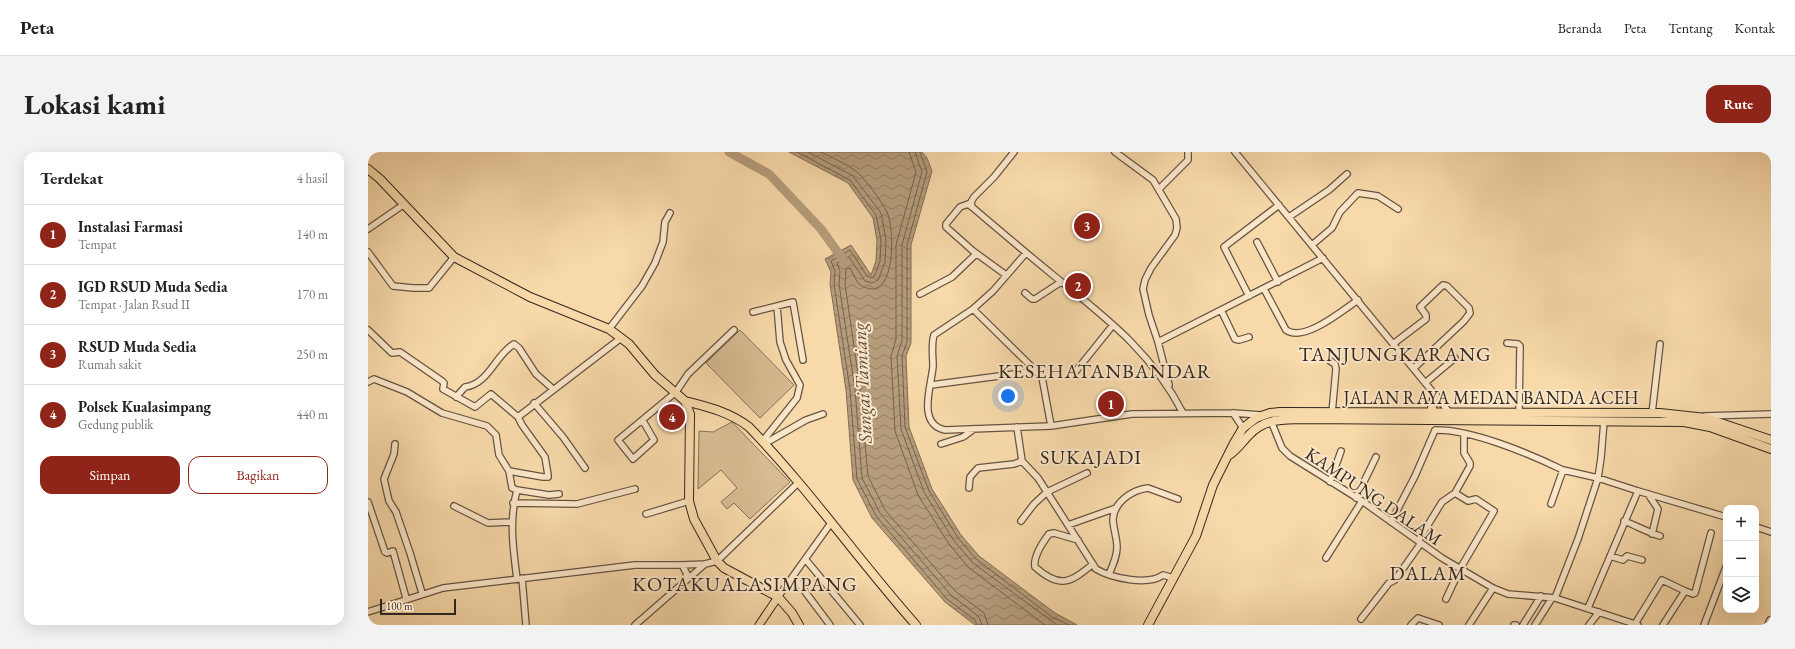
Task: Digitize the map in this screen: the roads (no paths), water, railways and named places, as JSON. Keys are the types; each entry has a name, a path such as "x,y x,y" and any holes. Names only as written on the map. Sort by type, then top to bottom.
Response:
{"highway":[{"path":"368,169 380,179 403,205 454,257 530,297 609,329 629,344 655,375 685,400 739,419 763,443 798,483 916,625"},
{"path":"1431,412 1435,396"},
{"path":"685,400 690,414 689,501 694,519 717,561 724,568 744,581 778,597 792,613 799,625"},
{"path":"690,414 701,405"},
{"name":"JALAN RAYA MEDAN BANDA ACEH","path":"1148,625 1196,536 1213,485 1229,455 1234,442 1243,428 1250,421 1261,415 1280,412 1382,416 1431,412 1448,416 1519,413 1652,413 1694,416 1727,424 1771,440"},
{"name":"JALAN RAYA MEDAN BANDA ACEH","path":"1229,455 1255,429 1271,421 1382,416 1448,416 1694,424 1723,432 1771,449"}],"main road":[{"path":"759,625 778,597"}],"street":[{"path":"972,207 971,202 974,197 994,177 1014,152"},
{"path":"1115,152 1153,180 1173,212 1177,228 1174,238 1151,268 1145,280 1144,296 1170,388"},
{"path":"1159,189 1188,160 1188,152"},
{"path":"1235,152 1414,368 1448,416 1447,430"},
{"path":"1290,217 1329,190 1347,174"},
{"path":"1312,245 1334,225 1340,212 1358,193 1378,196 1398,210"},
{"path":"1006,275 976,254 946,225 963,205 968,204 972,207 1114,325 1146,356 1170,388 1183,413"},
{"path":"368,229 403,205"},
{"path":"1249,296 1225,246 1279,205"},
{"path":"609,329 642,286 655,263 663,242 665,222 670,213"},
{"path":"1256,242 1278,282"},
{"path":"368,252 393,286 425,289 431,287 454,257"},
{"path":"1026,253 993,291 973,309 934,335 931,385 927,405 931,418 937,427 945,430 1051,426 1132,414 1234,413 1261,415"},
{"path":"920,294 952,277 976,254"},
{"path":"1158,342 1323,258"},
{"path":"1025,293 1030,298 1035,299 1061,282"},
{"path":"1393,344 1426,318 1426,315 1420,307 1443,285 1447,286 1469,308 1470,313 1464,321 1414,368"},
{"path":"1264,289 1286,330 1292,333 1308,330 1321,324 1358,300"},
{"path":"753,312 791,302 794,304 803,360"},
{"path":"763,443 797,398 800,391 800,385 786,360 780,342 777,306"},
{"path":"973,309 1043,378 1051,426"},
{"path":"1221,310 1235,339 1239,340 1249,337"},
{"path":"1076,371 1114,325"},
{"path":"368,330 392,353 398,352 406,356 442,381 444,383 443,390 475,407 491,394 518,416 522,425 545,457 548,477 509,471"},
{"path":"643,420 654,440 633,459 618,441 676,392 688,374 734,330"},
{"path":"518,416 621,338"},
{"path":"456,397 465,387 473,386 481,379 514,344 519,348 536,374 553,389"},
{"path":"1507,344 1518,344 1520,346 1519,413"},
{"path":"1652,413 1660,344"},
{"path":"1425,383 1455,358"},
{"path":"1330,361 1335,364 1336,368 1332,413"},
{"path":"931,385 1037,371"},
{"path":"368,382 374,379 381,381 407,392 442,413 487,426 496,435 499,455 509,471 512,488 548,495 559,494"},
{"path":"534,403 563,437 585,468"},
{"path":"1234,413 1243,428"},
{"path":"763,443 806,420 823,414"},
{"path":"1694,416 1771,414"},
{"name":"KAMPUNG DALAM","path":"1271,421 1282,448 1286,453 1362,501 1460,569 1493,588 1508,594 1554,598 1636,624"},
{"path":"1535,625 1554,598 1578,539 1598,478 1602,458 1604,421"},
{"path":"1017,427 1022,461 1036,474 1093,564 1100,572 1136,581 1153,581 1163,575 1173,578"},
{"path":"941,444 964,437 974,429"},
{"path":"1391,522 1415,476 1434,432 1447,430 1464,434 1539,459 1563,470 1598,478 1723,516"},
{"path":"1361,619 1389,583 1395,580 1443,501 1455,493 1470,465 1464,452 1464,434"},
{"path":"395,444 394,454 384,478 389,501 396,512 422,593"},
{"path":"1330,482 1341,451"},
{"path":"1356,498 1376,457"},
{"path":"969,488 970,477 978,468 1022,461"},
{"path":"1551,504 1563,470"},
{"path":"1021,521 1034,504 1047,492 1087,473"},
{"path":"368,612 406,598 443,588 635,565 704,564 717,561 798,483"},
{"path":"1110,574 1116,558 1117,547 1113,519 1116,508 1123,499 1145,488 1152,488 1178,499"},
{"path":"513,503 578,504 635,489"},
{"path":"517,490 513,503 511,522 526,625"},
{"path":"1588,608 1638,491"},
{"path":"1446,599 1460,569 1494,511 1476,499 1466,500 1455,493"},
{"path":"1647,494 1658,509 1652,534"},
{"path":"646,514 689,501"},
{"path":"1326,558 1362,501"},
{"path":"368,502 385,552 387,553 393,551 406,598"},
{"path":"454,506 488,523 511,522"},
{"path":"1068,525 1116,508"},
{"path":"1624,521 1640,527 1652,534 1660,536"},
{"path":"778,597 794,577 831,523"},
{"path":"1759,528 1771,532"},
{"path":"1078,540 1054,533 1049,534 1040,548 1035,562 1035,567 1054,579 1064,582 1077,578 1093,564"},
{"path":"1636,624 1660,580 1663,580 1686,592 1693,594 1695,593 1711,533"},
{"path":"1610,556 1623,560 1627,556 1642,560"},
{"path":"806,560 860,625"},
{"path":"635,625 704,564"},
{"path":"682,565 687,574 683,582"},
{"path":"1704,625 1723,575"},
{"path":"794,577 830,625"},
{"path":"1469,625 1493,588"},
{"path":"1663,625 1686,592"},
{"path":"1523,625 1540,596"},
{"path":"1589,625 1599,612"},
{"path":"1412,625 1418,618 1439,625"}],"water":[{"name":"Sungai Tamiang","path":"789,152 922,152 927,158 932,171 911,245 911,343 906,356 909,427 932,489 961,535 979,556 1055,613 1077,625 975,625 945,602 872,518 853,480 846,390 830,284 831,272 825,259 851,245 871,275 876,261 877,240 873,218 848,183"}],"waterway":[{"path":"729,152 769,174 821,229 844,261"}],"place":[{"name":"RSUD Muda Sedia","path":"1087,226"},
{"name":"IGD RSUD Muda Sedia","path":"1078,286"},
{"name":"Instalasi Farmasi","path":"1111,404"},
{"name":"Polsek Kualasimpang","path":"672,417"}],"district":[{"name":"TANJUNGKARANG","path":"1395,354"},
{"name":"KESEHATANBANDAR","path":"1105,371"},
{"name":"SUKAJADI","path":"1091,457"},
{"name":"DALAM","path":"1428,573"},
{"name":"KOTAKUALASIMPANG","path":"745,584"}]}
